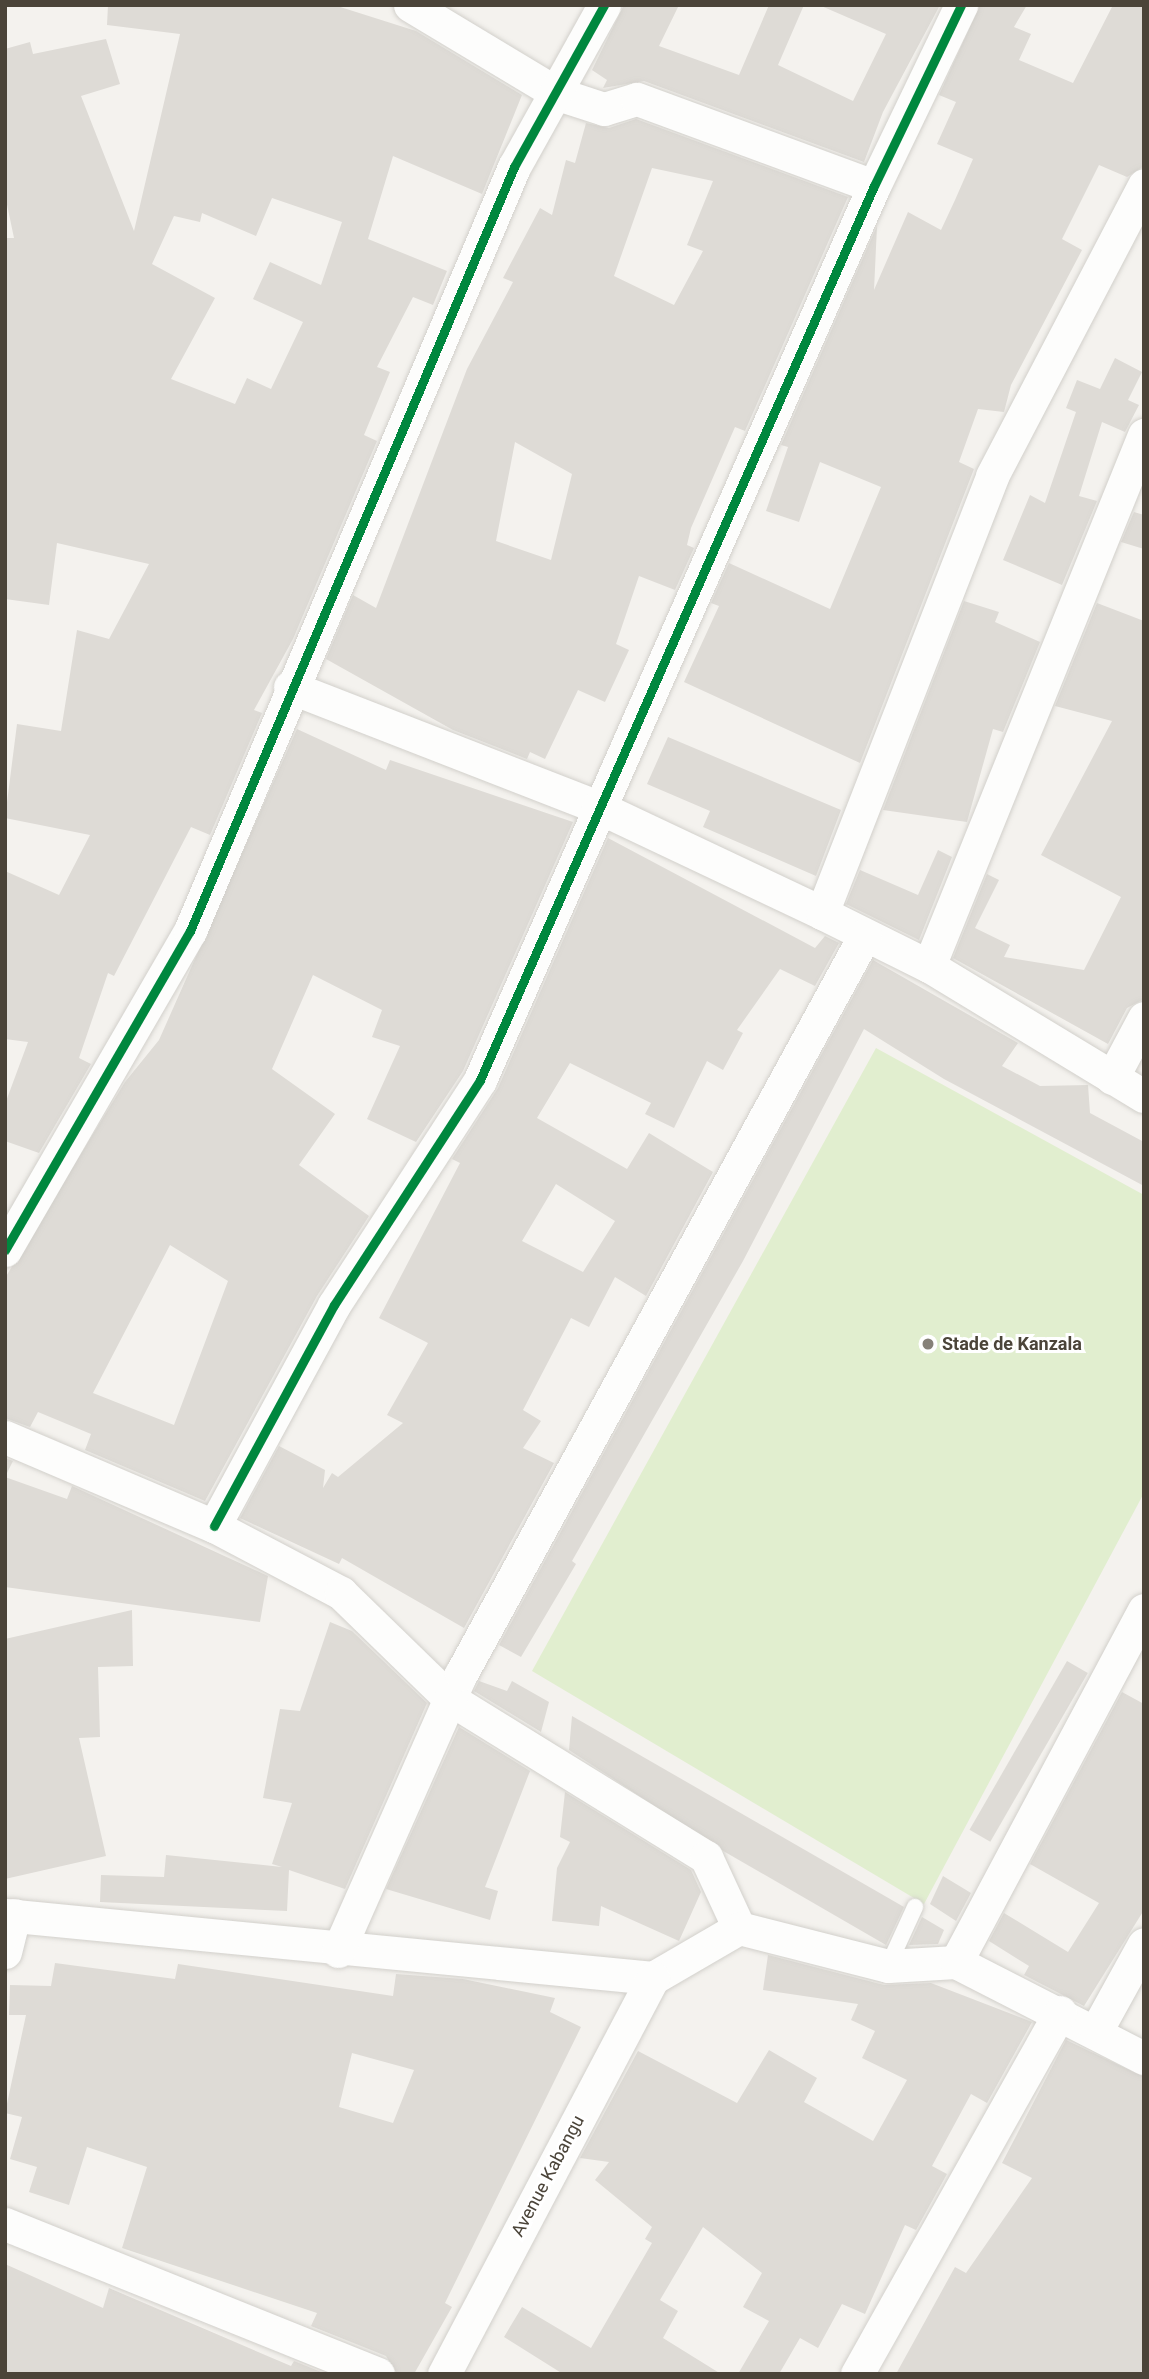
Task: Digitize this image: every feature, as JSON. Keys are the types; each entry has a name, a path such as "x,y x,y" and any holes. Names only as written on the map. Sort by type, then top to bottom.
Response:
{"street":[{"path":"410,5 558,94 604,109 637,99 874,186"},
{"path":"5,1250 190,931 290,687 514,167 558,94 604,5"},
{"path":"214,1526 334,1305 480,1080 598,807 874,186 961,5"},
{"path":"822,913 992,476 1144,185"},
{"path":"929,966 1144,435"},
{"path":"290,687 598,807 822,913 929,966 1144,1096"},
{"path":"338,1951 450,1699 866,935"},
{"path":"1112,1078 1144,1018"},
{"path":"5,1437 214,1526 341,1593 450,1699 706,1857 739,1928"},
{"path":"956,1962 1144,1610"},
{"path":"5,1952 10,1915 338,1951 653,1979 739,1928 888,1966 956,1962 1060,2012 1144,2057"},
{"path":"1096,2031 1144,1944"},
{"name":"Avenue Kabangu","path":"444,2374 653,1979"},
{"path":"858,2374 1060,2012"},
{"path":"5,2224 378,2374"}],"lane":[{"path":"888,1966 915,1908"}],"green space":[{"name":"Stade de Kanzala","path":"876,1048 1144,1195 1144,1493 924,1904 532,1671"}],"building":[{"path":"108,5 334,5 416,31 522,95 482,194 393,156 368,239 447,271 433,305 413,297 377,367 390,372 364,435 377,441 293,639 254,710 262,713 210,835 191,827 114,976 108,973 79,1058 91,1064 39,1153 5,1141 5,1104 28,1042 5,1039 5,871 59,895 90,835 5,818 17,724 61,731 77,630 109,639 149,564 57,543 49,605 5,599 5,238 14,238 5,195 5,49 30,42 33,54 106,39 120,84 81,96 134,231 180,34 107,25","holes":["272,198 342,222 321,285 270,262 253,299 303,322 271,389 247,378 235,404 171,379 215,298 152,264 174,216 200,222 202,213 256,236"]},
{"path":"624,5 679,5 659,46 739,75 769,5 804,5 778,65 853,101 886,34 819,5 940,5 883,112 864,162 644,81 603,88 607,80 592,70"},
{"path":"980,5 1027,5 1014,27 1031,34 1019,60 1073,83 1113,5 1144,5 1144,166 1127,177 1099,165 1062,239 1082,250 1011,385 1004,412 978,409 959,462 974,469 860,763 684,682 719,606 711,603 729,563 830,609 881,487 820,462 799,522 766,511 788,447 781,445 877,226 874,290 908,212 941,230 955,200 973,159 937,144 956,102 939,95"},
{"path":"636,119 848,197 745,431 735,427 691,528 687,545 694,548 675,590 639,576 616,644 629,650 605,702 578,690 545,759 530,752 527,759 453,730 326,659 353,595 376,608 467,369 513,282 503,278 540,208 552,215 566,160 575,163 586,123 609,128","holes":["652,168 713,181 687,245 703,251 674,305 614,276","515,442 572,474 551,560 496,541"]},
{"path":"1115,358 1142,372 1128,400 1139,405 1125,432 1102,422 1079,496 1097,501 1062,585 1003,560 1030,495 1045,503 1076,412 1066,408 1077,380 1100,389"},
{"path":"1134,512 1144,515 1144,549 1121,542"},
{"path":"964,601 999,612 995,622 1040,642 1003,732 993,729 967,822 883,810"},
{"path":"1097,603 1144,621 1144,999 1127,1008 1108,1044 953,958 987,874 999,880 975,928 1010,945 1004,957 1084,970 1121,897 1041,855 1112,721 1055,706"},
{"path":"297,729 386,770 390,760 573,822 463,1071 416,1142 367,1119 400,1046 372,1037 382,1010 313,975 272,1069 335,1114 299,1165 369,1216 317,1296 205,1501 85,1450 91,1434 38,1412 30,1427 5,1418 5,1278 125,1082 159,1040","holes":["170,1245 228,1281 174,1425 93,1393"]},
{"path":"668,737 841,810 816,876 703,827 710,811 647,784"},
{"path":"608,838 815,948 825,936 839,943 815,986 780,969 737,1030 743,1033 723,1070 707,1061 674,1128 645,1114 651,1103 570,1063 537,1118 627,1169 649,1133 713,1172 646,1296 615,1277 589,1327 571,1318 523,1410 541,1421 523,1448 554,1463 464,1628 342,1558 339,1564 240,1518 279,1446 325,1470 323,1488 332,1473 338,1477 403,1423 387,1415 428,1343 379,1318 460,1163 452,1159 498,1088","holes":["556,1184 615,1221 583,1272 522,1241"]},
{"path":"938,850 952,857 919,940 846,904 860,870 918,895"},
{"path":"873,960 1018,1043 1002,1066 1040,1086 1088,1085 1090,1113 1144,1142 1144,1186 944,1079 864,1029 743,1261 572,1561 576,1564 521,1657 499,1645"},
{"path":"5,1458 13,1461 5,1477"},
{"path":"5,1477 67,1499 72,1486 268,1576 260,1622 5,1587"},
{"path":"132,1610 133,1666 98,1667 100,1737 79,1738 106,1856 5,1879 5,1639"},
{"path":"330,1622 352,1631 427,1703 345,1889 289,1870 287,1911 100,1902 101,1875 164,1877 166,1855 282,1867 272,1864 292,1803 263,1798 280,1709 300,1711"},
{"path":"1067,1661 1088,1673 990,1842 970,1830"},
{"path":"479,1681 507,1691 512,1681 549,1702 541,1732 474,1691"},
{"path":"1122,1692 1144,1704 1144,1910 1084,2006 1024,1975 1029,1966 989,1941 1004,1913 1068,1952 1099,1903 1030,1864"},
{"path":"572,1716 904,1907 886,1945 725,1852 569,1750"},
{"path":"459,1727 530,1771 485,1887 498,1891 490,1920 386,1889"},
{"path":"565,1792 691,1870 701,1892 679,1941 601,1906 599,1926 552,1921 557,1868 570,1842 560,1837"},
{"path":"943,1876 971,1893 956,1921 930,1904"},
{"path":"922,1917 944,1930 938,1944 909,1945"},
{"path":"768,1955 884,1985 931,1983 1032,2022 987,2103 971,2094 932,2166 947,2174 916,2230 905,2225 865,2314 842,2304 818,2348 800,2338 779,2374 738,2374 769,2321 743,2307 762,2273 703,2227 660,2300 678,2311 663,2338 721,2374 563,2374 504,2337 522,2307 591,2348 652,2243 645,2239 652,2227 595,2180 609,2162 580,2158 638,2051 737,2103 769,2050 817,2078 804,2102 873,2141 907,2080 862,2058 875,2031 851,2020 858,2004 763,1990"},
{"path":"55,1963 175,1979 178,1964 393,1996 396,1974 463,1979 555,1998 550,2012 581,2027 445,2303 452,2307 414,2374 397,2374 386,2356 311,2326 317,2313 122,2248 147,2167 87,2147 69,2205 29,2192 37,2167 10,2159 22,2117 5,2113 26,2015 9,2015 10,1985 51,1986","holes":["352,2053 414,2070 393,2123 339,2107"]},
{"path":"1066,2040 1144,2077 1144,2374 896,2374 955,2267 966,2273 1032,2178 1002,2163"},
{"path":"5,2264 103,2308 109,2288 291,2366 294,2361 326,2374 5,2374"}],"cycle path":[{"path":"5,1250 190,931 514,167 604,5"},
{"path":"214,1526 334,1305 480,1080 874,186 961,5"}],"place":[{"name":"Stade de Kanzala","path":"928,1344"}]}
